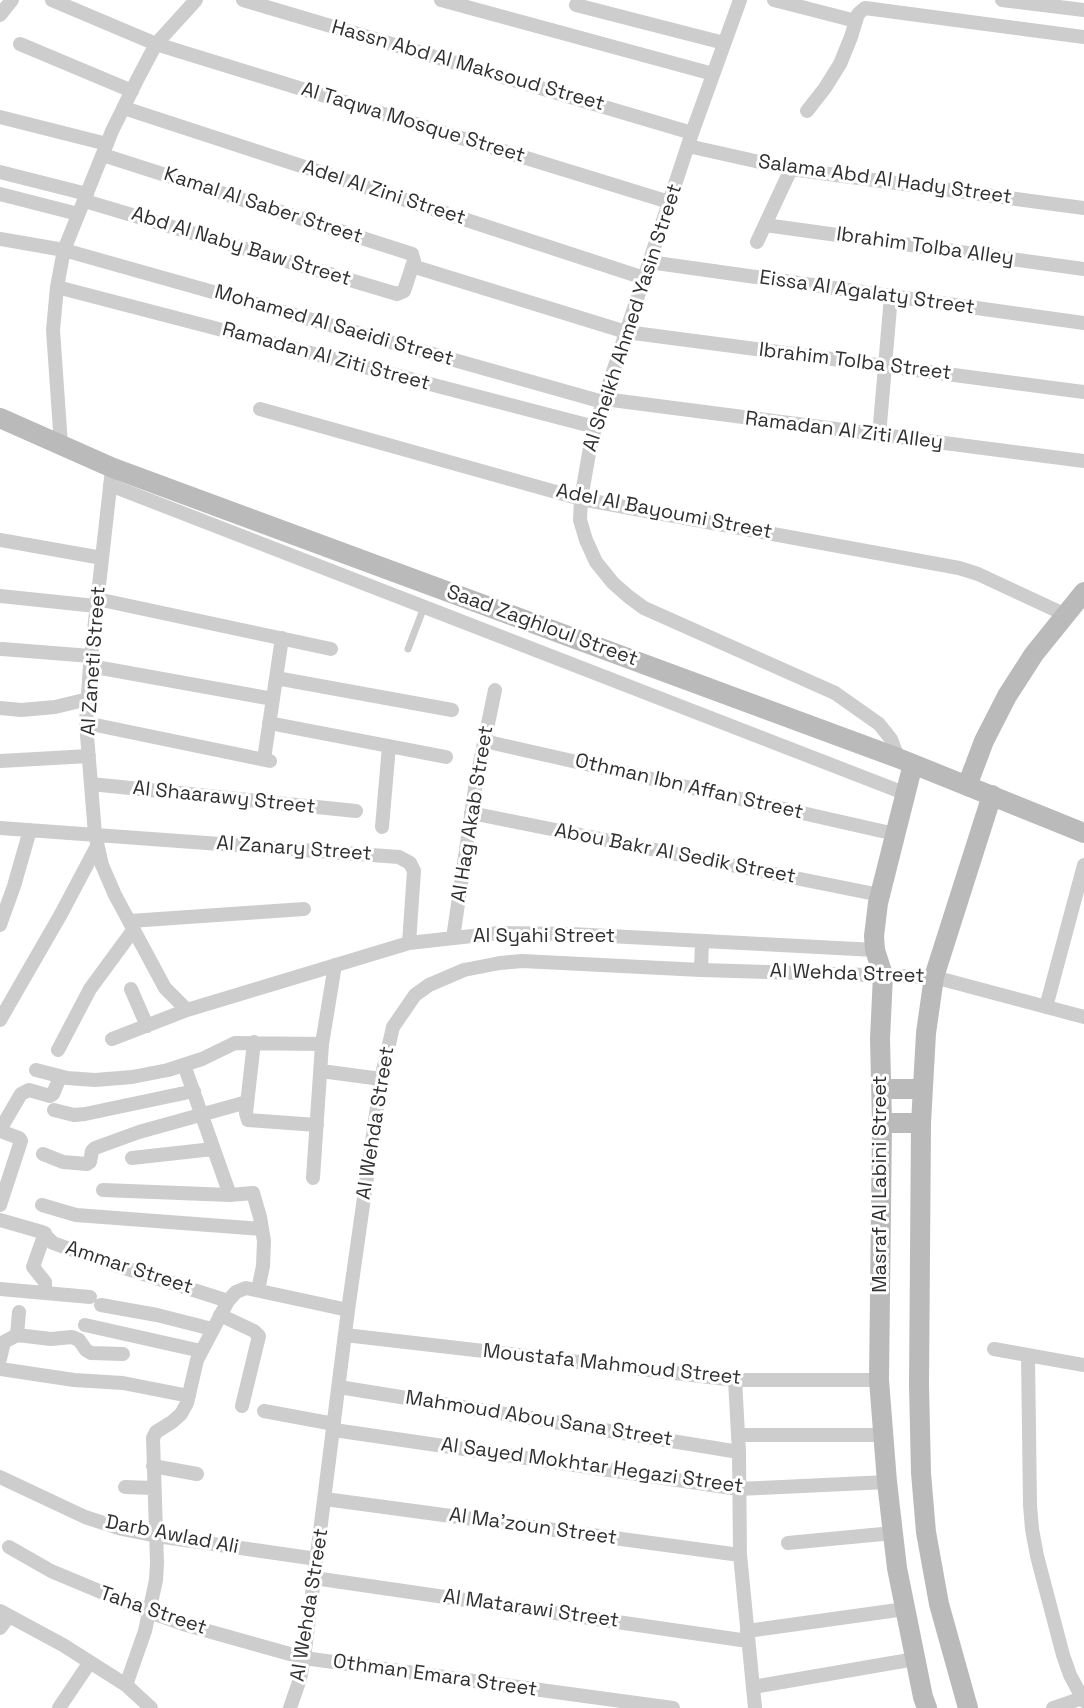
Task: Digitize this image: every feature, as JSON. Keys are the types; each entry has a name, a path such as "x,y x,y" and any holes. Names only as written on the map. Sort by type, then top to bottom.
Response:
{"main road":[{"name":"Saad Zaghloul Street","path":"0,418 61,445 112,476 905,760 1084,833"},
{"path":"967,786 984,741 1006,696 1034,654 1084,592"},
{"name":"Masraf Al Labini Street","path":"905,760 904,793 880,895 874,936 875,950 883,975 880,1039 882,1123 879,1380 897,1568 927,1708"},
{"name":"Masraf Al Labini Street","path":"968,1708 939,1604 926,1532 921,1473 919,1385 921,1124 926,1032 934,977 992,795"},
{"path":"882,1089 922,1089"},
{"path":"882,1123 921,1124"}],"street":[{"path":"0,15 12,0"},
{"name":"Al Taqwa Mosque Street","path":"52,0 156,44 669,202"},
{"name":"Hassn Abd Al Maksoud Street","path":"243,0 690,139"},
{"path":"441,0 713,74"},
{"name":"Al Sheikh Ahmed Yasin Street","path":"740,0 690,139 603,401 595,427 581,499 580,520 596,562 613,583 629,597 644,608 835,693 879,724 905,760"},
{"path":"774,0 856,21"},
{"path":"1002,0 1084,10"},
{"path":"61,445 53,330 57,287 64,250 132,91 156,44 190,2"},
{"path":"576,5 724,43"},
{"path":"807,111 840,64 861,10 870,7 1084,37"},
{"path":"20,44 132,91"},
{"name":"Adel Al Zini Street","path":"124,108 644,278"},
{"path":"0,117 105,150"},
{"name":"Salama Abd Al Hady Street","path":"690,139 792,169 1084,208"},
{"name":"Kamal Al Saber Street","path":"105,150 412,254 414,258 412,266 626,332"},
{"path":"757,242 792,169"},
{"name":"Abd Al Naby Baw Street","path":"0,172 397,294 404,291 412,266"},
{"path":"0,194 78,214"},
{"name":"Ibrahim Tolba Alley","path":"765,225 1084,269"},
{"name":"Mohamed Al Saeidi Street","path":"0,239 64,250 603,401"},
{"name":"Eissa Al Agalaty Street","path":"649,262 1084,323"},
{"name":"Ramadan Al Ziti Street","path":"57,287 595,427"},
{"path":"879,436 891,296"},
{"name":"Ibrahim Tolba Street","path":"626,332 1084,392"},
{"name":"Ramadan Al Ziti Alley","path":"603,401 1084,461"},
{"name":"Adel Al Bayoumi Street","path":"260,409 581,499 959,568 989,579 1066,615"},
{"name":"Al Zaneti Street","path":"112,476 90,661 86,723 96,840 102,865 115,895 165,988 188,1010"},
{"name":"Saad Zaghloul Street","path":"112,476 424,607 904,793"},
{"path":"0,540 102,558"},
{"path":"0,596 97,602 331,648"},
{"path":"86,723 267,760 269,723 282,638"},
{"path":"2,649 90,661 273,699"},
{"path":"276,678 452,710"},
{"name":"Al Hag Akab Street","path":"453,938 471,813 495,690"},
{"path":"0,708 21,710 55,707 88,699"},
{"path":"269,723 446,757"},
{"name":"Othman Ibn Affan Street","path":"484,741 895,834"},
{"path":"382,827 390,746"},
{"path":"0,761 89,756"},
{"name":"Al Shaarawy Street","path":"91,784 356,811"},
{"name":"Abou Bakr Al Sedik Street","path":"471,813 880,895"},
{"name":"Al Zanary Street","path":"0,828 96,840 399,856 410,863 414,871 409,944"},
{"path":"0,925 30,830"},
{"path":"0,1020 61,914 96,840"},
{"path":"1046,1007 1084,865"},
{"path":"58,1050 90,989 132,925 304,909"},
{"name":"Al Syahi Street","path":"112,1039 188,1010 334,964 409,944 453,938 499,933 571,934 875,950"},
{"path":"701,970 702,940"},
{"name":"Al Wehda Street","path":"290,1708 304,1658 348,1310 381,1079 393,1027 415,994 429,985 464,970 522,961 701,970 934,977"},
{"path":"313,1178 322,1044 334,964"},
{"path":"934,977 1084,1017"},
{"path":"131,989 147,1026"},
{"path":"254,1042 246,1117 251,1122 317,1125"},
{"path":"36,1070 60,1077 95,1080 132,1077 184,1065 235,1043 322,1044"},
{"path":"184,1065 230,1195"},
{"path":"321,1071 381,1079"},
{"path":"0,1205 21,1141 1,1130 21,1094 28,1090 50,1096 60,1077"},
{"path":"54,1110 74,1115 85,1114 194,1091"},
{"path":"43,1154 63,1162 87,1164 95,1148 140,1132 247,1102"},
{"path":"132,1158 213,1149"},
{"path":"103,1190 230,1195 253,1193 262,1229 263,1266 258,1290"},
{"path":"42,1205 76,1215 262,1229"},
{"name":"Ammar Street","path":"0,1220 45,1233 53,1243 228,1301"},
{"path":"45,1233 33,1267 45,1282 45,1293"},
{"path":"0,1288 96,1301 212,1329"},
{"path":"126,1685 145,1631 156,1580 157,1536 153,1438 156,1432 181,1414 189,1396 201,1351 228,1301 240,1289 258,1290 348,1310"},
{"path":"18,1335 19,1312"},
{"path":"220,1315 254,1331 259,1336 242,1406"},
{"path":"85,1325 201,1351"},
{"path":"1,1350 7,1340 18,1335 51,1339 72,1337 79,1340 86,1350 92,1353 123,1354"},
{"name":"Moustafa Mahmoud Street","path":"345,1335 735,1380 879,1380"},
{"path":"994,1349 1084,1365"},
{"path":"1028,1355 1032,1529 1063,1655 1083,1700 1053,1708"},
{"path":"0,1369 74,1380 123,1383 189,1396"},
{"path":"735,1380 739,1452 740,1555 755,1708"},
{"name":"Mahmoud Abou Sana Street","path":"339,1387 739,1452"},
{"name":"Al Sayed Mokhtar Hegazi Street","path":"264,1411 334,1427 739,1489 887,1482"},
{"path":"738,1435 883,1435"},
{"path":"153,1466 197,1474"},
{"name":"Darb Awlad Ali","path":"0,1477 85,1517 122,1529 317,1559"},
{"path":"125,1487 154,1488"},
{"name":"Al Ma'zoun Street","path":"325,1499 740,1555"},
{"path":"788,1543 893,1533"},
{"name":"Taha Street","path":"9,1547 51,1572 149,1612 183,1624 304,1658"},
{"name":"Al Matarawi Street","path":"314,1578 748,1636 905,1609"},
{"path":"0,1628 4,1613 126,1685 151,1708"},
{"name":"Othman Emara Street","path":"304,1658 673,1708"},
{"path":"753,1687 915,1659"},
{"path":"59,1708 90,1662"}],"lane":[{"path":"408,650 424,607"}]}
